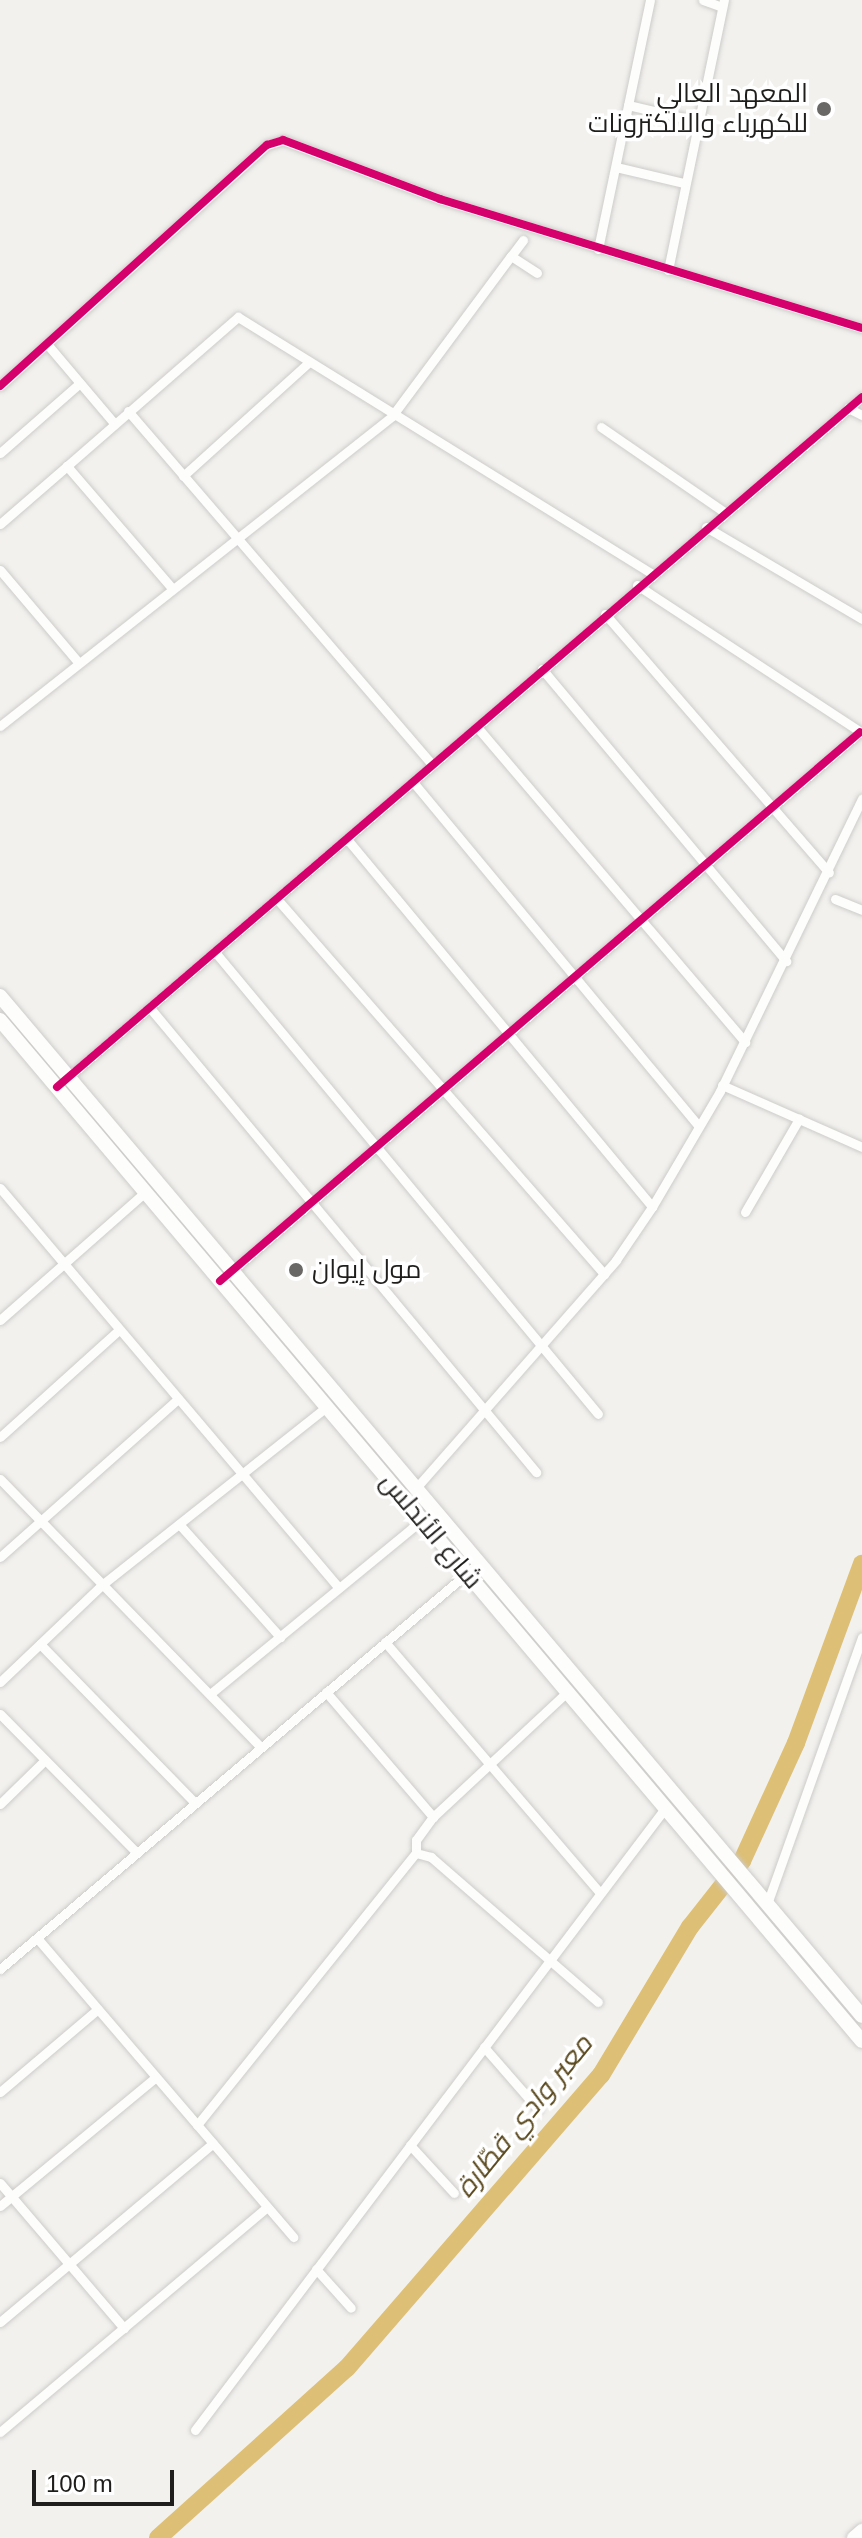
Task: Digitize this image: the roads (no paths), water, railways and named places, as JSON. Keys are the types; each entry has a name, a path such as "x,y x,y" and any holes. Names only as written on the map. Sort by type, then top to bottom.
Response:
{"main road":[{"name":"شارع الأندلس","path":"0,996 145,1192 326,1407 422,1520 473,1568 730,1859 862,2016"},
{"name":"شارع الأندلس","path":"0,1020 63,1082 233,1271 416,1488 568,1691 862,2041"},
{"path":"854,2538 862,2531"}],"street":[{"path":"598,249 650,0"},
{"path":"668,270 683,183 723,4 703,0"},
{"path":"628,105 697,121"},
{"path":"0,386 267,145 283,140 598,249 862,328"},
{"path":"616,167 683,183"},
{"path":"0,726 234,536 392,416 523,240"},
{"path":"511,256 537,273"},
{"path":"0,524 238,317 392,416 651,573"},
{"path":"47,344 114,423"},
{"path":"183,476 309,362"},
{"path":"0,453 80,383"},
{"path":"63,1082 477,727 637,585 862,397"},
{"path":"848,408 862,415"},
{"path":"128,411 433,765"},
{"path":"601,427 724,512"},
{"path":"67,466 171,587"},
{"path":"706,527 862,619"},
{"path":"0,570 78,662"},
{"path":"220,1281 861,732 637,585"},
{"path":"605,614 829,873"},
{"path":"542,669 786,961"},
{"path":"477,727 745,1042"},
{"path":"413,782 699,1126"},
{"path":"416,1488 604,1274 652,1207 745,1042 862,799"},
{"path":"347,839 652,1207"},
{"path":"277,899 604,1274"},
{"path":"835,899 862,910"},
{"path":"215,952 598,1414"},
{"path":"150,1008 315,1202 536,1472"},
{"path":"722,1085 862,1147"},
{"path":"745,1212 799,1119"},
{"path":"0,1320 145,1192"},
{"path":"2,1193 339,1588"},
{"path":"0,1437 119,1330"},
{"path":"0,1557 39,1519 178,1399"},
{"path":"0,1682 103,1584 326,1407"},
{"path":"0,1479 261,1747"},
{"path":"210,1694 422,1520"},
{"path":"179,1524 280,1637"},
{"path":"0,1969 473,1568"},
{"path":"767,1904 862,1637"},
{"path":"385,1642 600,1893"},
{"path":"40,1644 195,1803"},
{"path":"197,2125 416,1853 416,1840 433,1817 568,1691"},
{"path":"326,1692 433,1817"},
{"path":"0,1714 137,1853"},
{"path":"0,1804 45,1760"},
{"path":"195,2430 666,1807"},
{"path":"416,1853 431,1857 598,2002"},
{"path":"37,1938 293,2237"},
{"path":"0,2092 98,2009"},
{"path":"484,2047 538,2109"},
{"path":"0,2206 156,2077"},
{"path":"0,2322 213,2143"},
{"path":"410,2145 454,2193"},
{"path":"0,2183 124,2328"},
{"path":"0,2432 267,2207"},
{"path":"316,2269 351,2308"}],"waterway":[{"name":"معبر وادي قطّارة","path":"158,2538 347,2368 601,2075 690,1927 742,1861 796,1743 862,1564"}],"place":[{"name":"المعهد العالي للكهرباء والالكترونات","path":"824,109"},
{"name":"مول إيوان","path":"296,1270"}]}
